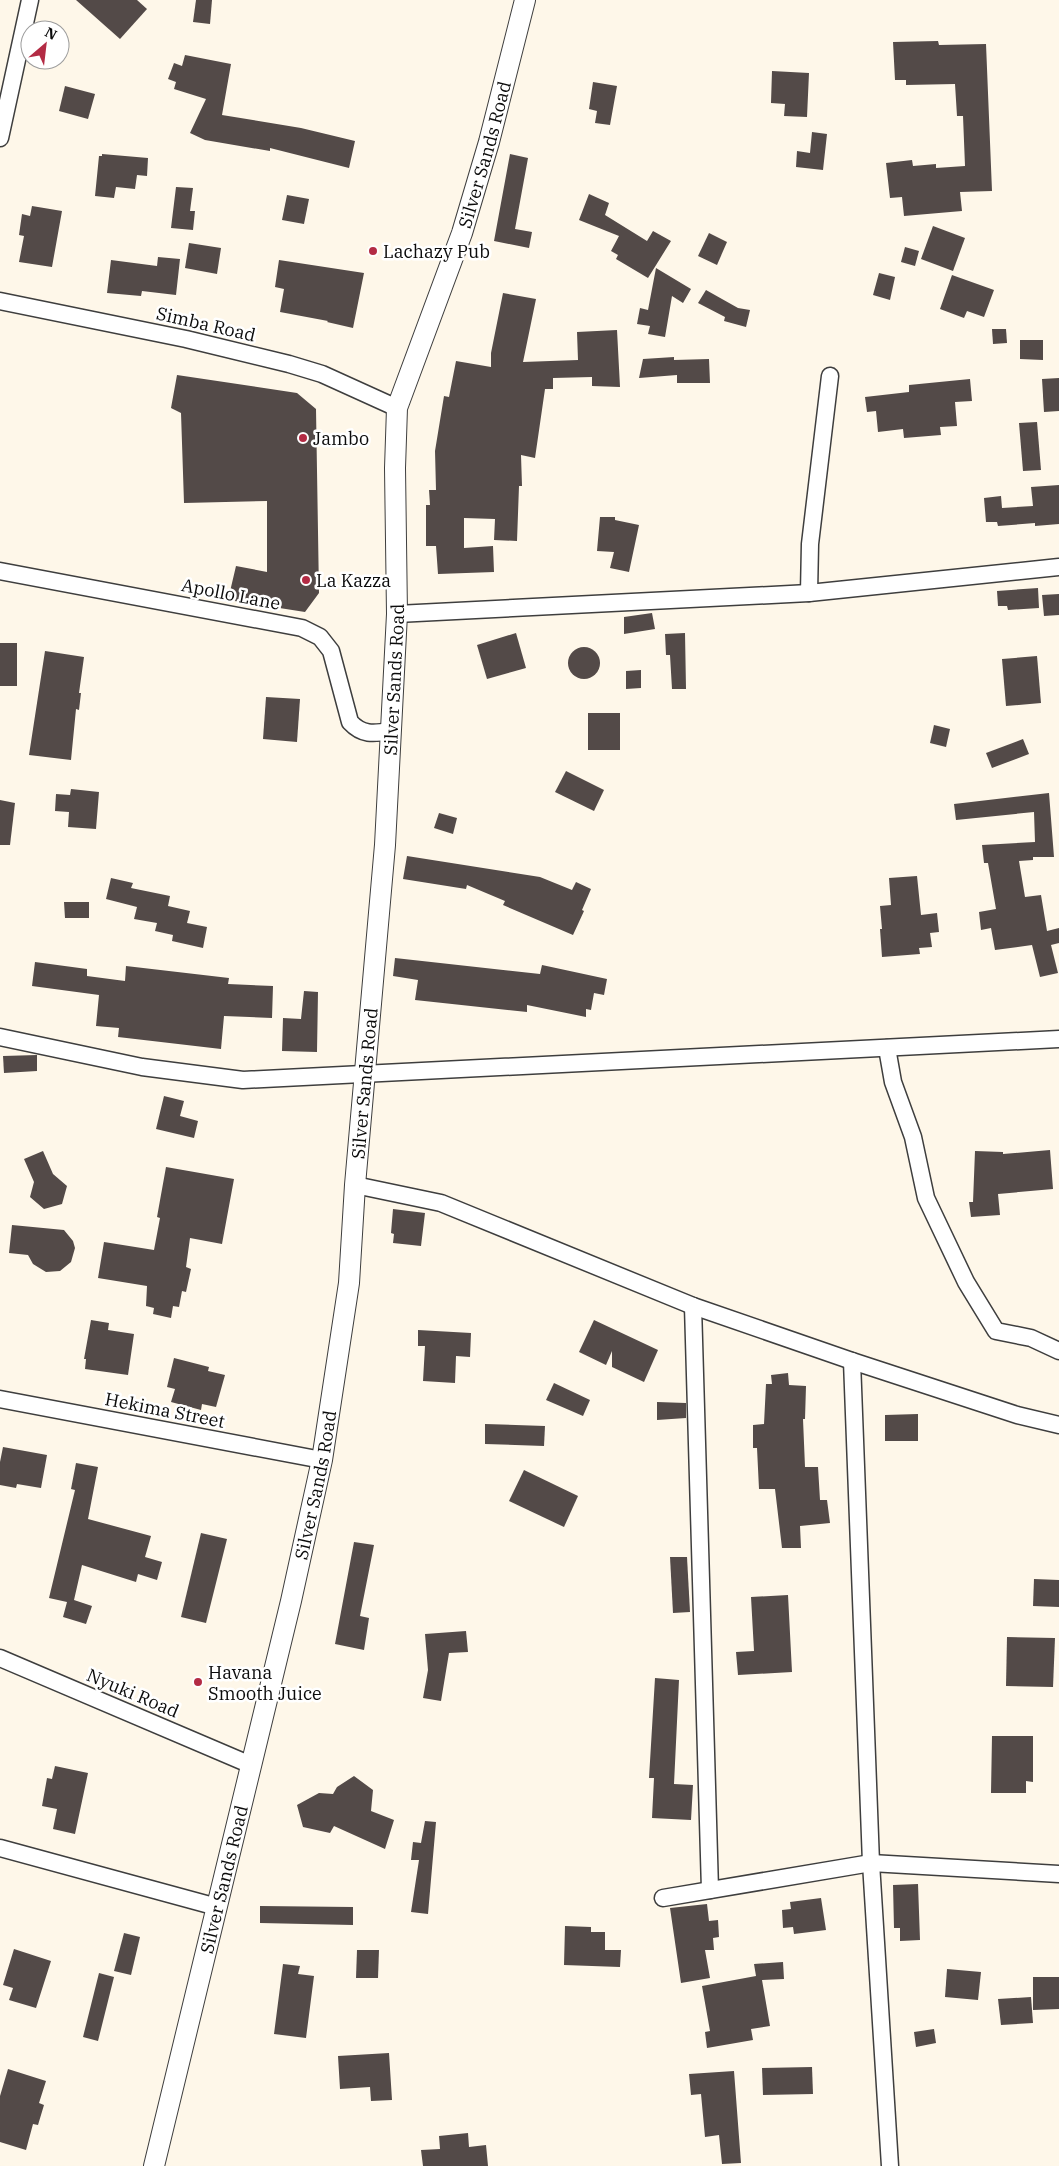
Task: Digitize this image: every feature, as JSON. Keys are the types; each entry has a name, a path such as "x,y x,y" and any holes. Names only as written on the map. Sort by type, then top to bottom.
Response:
{"street":[{"path":"0,138 30,0"},
{"name":"Silver Sands Road","path":"154,2166 291,1601 322,1460 349,1283 355,1185 385,845 397,614 395,468 397,408 462,232 489,142 521,1"},
{"name":"Simba Road","path":"0,301 186,340 289,364 322,374 397,408"},
{"path":"809,593 810,544 830,376"},
{"path":"397,614 809,593 1059,567"},
{"name":"Apollo Lane","path":"0,571 302,628 320,637 331,652 350,722 357,730 370,734 390,731"},
{"path":"0,1037 142,1067 243,1080 1059,1039"},
{"path":"887,1048 893,1082 912,1137 926,1198 966,1282 996,1331 1031,1338 1059,1351"},
{"path":"355,1185 441,1203 693,1306 1017,1415 1059,1425"},
{"path":"693,1306 710,1890"},
{"path":"852,1361 871,1863 890,2166"},
{"name":"Hekima Street","path":"0,1399 322,1460"},
{"name":"Nyuki Road","path":"0,1658 251,1765"},
{"path":"0,1848 217,1907"},
{"path":"663,1898 871,1863 1059,1874"}],"building":[{"path":"76,0 137,0 147,9 120,39"},
{"path":"196,0 212,0 210,24 193,22"},
{"path":"938,41 939,45 986,44 992,191 960,192 962,211 904,216 902,197 890,198 886,163 912,160 913,166 936,164 936,168 965,166 963,116 957,116 955,84 906,85 906,80 895,80 893,42"},
{"path":"185,55 231,64 222,115 301,128 355,141 349,168 270,148 270,151 205,140 190,133 206,99 174,89 176,82 168,79 174,63 182,66"},
{"path":"772,71 809,73 807,117 784,116 785,104 771,103"},
{"path":"593,82 617,86 610,125 595,123 597,111 589,109"},
{"path":"65,86 95,94 88,119 59,111"},
{"path":"812,132 827,134 823,170 796,167 797,151 810,153"},
{"path":"102,154 148,158 147,176 137,175 135,189 116,187 114,198 95,196 99,156 102,156"},
{"path":"510,154 528,158 515,229 532,232 529,248 494,241"},
{"path":"176,187 193,188 190,211 195,211 193,230 171,228"},
{"path":"589,194 609,203 605,215 647,241 653,231 671,241 648,278 616,259 618,255 611,251 619,236 579,220"},
{"path":"287,195 309,199 304,224 282,220"},
{"path":"32,206 62,211 52,267 19,262 24,236 19,235 22,214 30,216"},
{"path":"933,226 965,238 953,271 921,259"},
{"path":"709,233 727,242 717,265 698,256"},
{"path":"189,243 221,248 217,274 185,268"},
{"path":"905,247 919,251 915,266 901,262"},
{"path":"158,257 180,259 176,295 142,291 141,296 107,293 111,260 157,266"},
{"path":"279,260 364,273 353,328 280,312 284,289 275,287"},
{"path":"656,268 691,289 683,303 672,296 665,337 648,334 650,326 637,324 640,308 648,310"},
{"path":"879,273 895,277 890,300 873,295"},
{"path":"952,275 994,290 984,317 967,311 964,318 940,309"},
{"path":"706,290 738,308 750,310 746,327 724,321 725,317 698,303"},
{"path":"503,293 536,299 523,362 578,360 577,332 617,330 620,387 592,386 592,377 553,378 553,389 545,389 535,458 521,455 522,486 519,486 517,541 494,540 495,519 464,518 464,548 493,546 494,572 438,574 436,546 426,546 426,505 430,505 429,490 436,490 435,451 444,396 449,397 456,361 491,367 491,353"},
{"path":"992,329 1006,329 1007,343 993,344"},
{"path":"1020,340 1043,340 1043,360 1020,359"},
{"path":"674,357 674,360 709,359 710,383 677,383 677,375 639,378 643,359"},
{"path":"177,375 297,393 316,409 319,593 305,612 228,600 236,566 267,572 267,501 184,503 181,413 171,408"},
{"path":"1059,378 1059,411 1044,412 1042,379"},
{"path":"970,379 972,401 955,402 957,426 940,427 941,435 904,438 903,429 878,432 876,411 867,412 865,397 909,392 909,385"},
{"path":"1037,422 1041,470 1023,471 1019,423"},
{"path":"1059,485 1059,524 1035,526 1035,523 998,526 997,522 986,522 984,498 1001,496 1002,508 1033,506 1031,487"},
{"path":"600,517 615,517 615,520 639,525 629,572 610,568 614,552 597,551"},
{"path":"1038,588 1039,608 1008,610 1007,606 998,606 997,591"},
{"path":"1059,594 1059,615 1044,616 1042,595"},
{"path":"652,613 655,629 624,634 624,617"},
{"path":"516,633 526,668 487,679 477,645"},
{"path":"685,633 686,689 672,689 670,655 666,655 665,634"},
{"path":"0,643 17,643 17,686 0,686"},
{"path":"584,647 596,651 600,663 596,675 584,679 572,675 568,663 572,651"},
{"path":"45,651 84,657 79,693 81,693 79,710 76,709 71,760 29,755"},
{"path":"1037,656 1041,703 1006,706 1002,659"},
{"path":"641,670 641,688 626,689 626,671"},
{"path":"266,697 300,699 297,742 263,739"},
{"path":"588,713 620,713 620,750 588,750"},
{"path":"934,725 950,729 946,747 930,743"},
{"path":"1023,739 1029,754 992,768 986,753"},
{"path":"566,771 604,790 594,811 555,792"},
{"path":"71,789 99,792 96,829 68,827 69,812 55,811 56,794 70,795"},
{"path":"1049,793 1054,857 1033,857 1033,860 1019,861 1025,897 1041,895 1047,931 1059,928 1059,943 1051,945 1058,973 1040,977 1032,945 995,950 991,928 981,930 979,912 996,909 988,863 984,863 982,845 1035,842 1034,812 956,820 954,804"},
{"path":"0,800 15,803 10,845 0,845"},
{"path":"439,813 457,818 453,834 434,828"},
{"path":"407,856 540,877 572,890 576,882 591,889 573,935 503,905 505,901 467,885 466,889 403,879"},
{"path":"917,876 921,915 937,913 939,932 930,933 932,947 919,948 920,954 882,957 880,906 891,905 889,878"},
{"path":"111,878 133,883 131,888 170,896 168,906 190,911 187,923 207,927 203,948 172,941 173,935 155,931 157,923 134,919 137,907 106,899"},
{"path":"64,902 89,902 89,918 65,918"},
{"path":"395,958 540,974 542,965 607,979 604,995 594,993 591,1010 586,1009 586,1017 527,1005 527,1012 415,1000 418,980 393,976"},
{"path":"35,962 87,969 87,976 125,981 126,966 229,978 228,984 273,986 272,1018 224,1016 221,1049 118,1037 119,1028 96,1026 99,995 32,986"},
{"path":"304,991 318,992 317,1052 282,1051 283,1018 301,1019"},
{"path":"37,1055 37,1071 4,1073 3,1056"},
{"path":"164,1096 184,1101 180,1116 198,1121 194,1138 156,1129"},
{"path":"1050,1150 1053,1189 998,1194 1000,1215 971,1217 969,1202 973,1202 975,1151 1003,1152 1003,1154"},
{"path":"43,1151 53,1174 67,1186 62,1204 44,1209 30,1197 34,1182 24,1159"},
{"path":"166,1167 234,1179 222,1244 190,1238 186,1267 191,1269 186,1292 182,1291 179,1307 173,1306 171,1318 153,1314 154,1308 146,1306 147,1286 98,1278 104,1242 154,1250 160,1218 157,1217"},
{"path":"393,1209 425,1213 421,1246 393,1243 394,1234 391,1233"},
{"path":"12,1225 64,1230 73,1241 75,1248 71,1262 60,1271 46,1272 33,1264 28,1255 9,1253"},
{"path":"91,1320 109,1323 108,1330 134,1334 128,1375 85,1369 86,1359 84,1359"},
{"path":"594,1320 658,1350 644,1382 612,1367 612,1351 606,1365 579,1352"},
{"path":"418,1330 471,1333 470,1357 456,1356 455,1383 423,1381 425,1346 418,1346"},
{"path":"174,1358 209,1367 208,1371 225,1375 216,1407 202,1404 201,1410 171,1402 175,1389 167,1387"},
{"path":"788,1373 789,1385 806,1386 805,1419 803,1419 805,1467 818,1467 820,1500 827,1500 830,1523 800,1526 801,1548 782,1548 775,1489 759,1489 757,1448 753,1448 753,1425 764,1424 766,1384 772,1384 771,1375"},
{"path":"554,1383 590,1400 583,1416 546,1400"},
{"path":"657,1402 686,1403 686,1418 657,1420"},
{"path":"918,1414 918,1441 885,1441 885,1415"},
{"path":"485,1424 545,1426 544,1446 485,1444"},
{"path":"3,1447 47,1455 41,1488 17,1484 16,1488 0,1485 0,1462"},
{"path":"76,1463 98,1467 88,1519 151,1536 145,1557 162,1562 157,1580 138,1574 136,1582 82,1565 74,1600 92,1606 86,1624 63,1617 67,1602 49,1598 75,1490 71,1489"},
{"path":"524,1470 578,1496 564,1527 509,1501"},
{"path":"201,1533 227,1539 206,1623 181,1617"},
{"path":"354,1542 374,1545 360,1616 369,1618 364,1650 335,1644"},
{"path":"670,1557 687,1557 690,1612 673,1613"},
{"path":"1034,1579 1059,1580 1059,1607 1033,1606"},
{"path":"788,1595 792,1672 738,1675 736,1652 754,1651 751,1597"},
{"path":"466,1631 468,1652 449,1653 441,1701 423,1698 428,1670 425,1634"},
{"path":"1007,1637 1055,1638 1053,1687 1006,1686"},
{"path":"655,1678 679,1680 674,1784 693,1785 691,1820 652,1818 654,1778 649,1778"},
{"path":"992,1736 1033,1736 1033,1782 1026,1781 1026,1793 991,1793"},
{"path":"55,1766 88,1773 75,1834 53,1829 57,1809 42,1806 47,1778 52,1779"},
{"path":"354,1776 373,1790 371,1811 394,1820 385,1849 334,1826 330,1833 303,1827 297,1805 319,1793 333,1794 337,1787"},
{"path":"425,1821 436,1822 428,1914 411,1912 419,1860 411,1860 413,1842 421,1843"},
{"path":"918,1884 920,1940 900,1941 900,1928 894,1928 893,1885"},
{"path":"821,1898 826,1930 794,1934 793,1927 783,1928 782,1910 791,1909 790,1902"},
{"path":"707,1904 709,1921 718,1920 719,1937 713,1938 714,1950 705,1950 710,1978 681,1983 670,1908"},
{"path":"260,1906 353,1907 353,1925 260,1923"},
{"path":"565,1926 591,1927 591,1932 605,1932 605,1950 621,1950 620,1967 564,1965"},
{"path":"124,1933 140,1937 131,1975 114,1971"},
{"path":"14,1949 51,1961 36,2008 9,2000 13,1988 3,1985"},
{"path":"357,1950 379,1950 378,1978 356,1978"},
{"path":"783,1962 784,1979 762,1980 770,2026 751,2029 753,2040 707,2048 705,2032 710,2031 702,1986 756,1976 754,1964"},
{"path":"283,1964 300,1966 298,1974 314,1976 306,2038 274,2034"},
{"path":"947,1969 981,1972 978,2000 945,1997"},
{"path":"99,1973 114,1977 98,2041 83,2037"},
{"path":"1033,1977 1059,1977 1059,2009 1033,2010"},
{"path":"1031,1997 1033,2023 1001,2025 998,1999"},
{"path":"934,2029 936,2043 916,2047 914,2032"},
{"path":"389,2053 392,2100 371,2101 370,2087 340,2089 338,2056"},
{"path":"812,2067 813,2094 763,2095 762,2068"},
{"path":"8,2069 46,2081 39,2103 44,2105 38,2125 33,2124 26,2150 0,2142 0,2096"},
{"path":"734,2071 741,2163 722,2164 719,2135 705,2137 701,2094 691,2095 689,2074"},
{"path":"468,2133 469,2147 486,2145 488,2166 423,2166 421,2150 440,2149 439,2136"}],"place":[{"name":"Lachazy Pub","path":"373,251"},
{"name":"Jambo","path":"303,438"},
{"name":"La Kazza","path":"306,580"},
{"name":"Havana Smooth Juice","path":"198,1682"}]}
